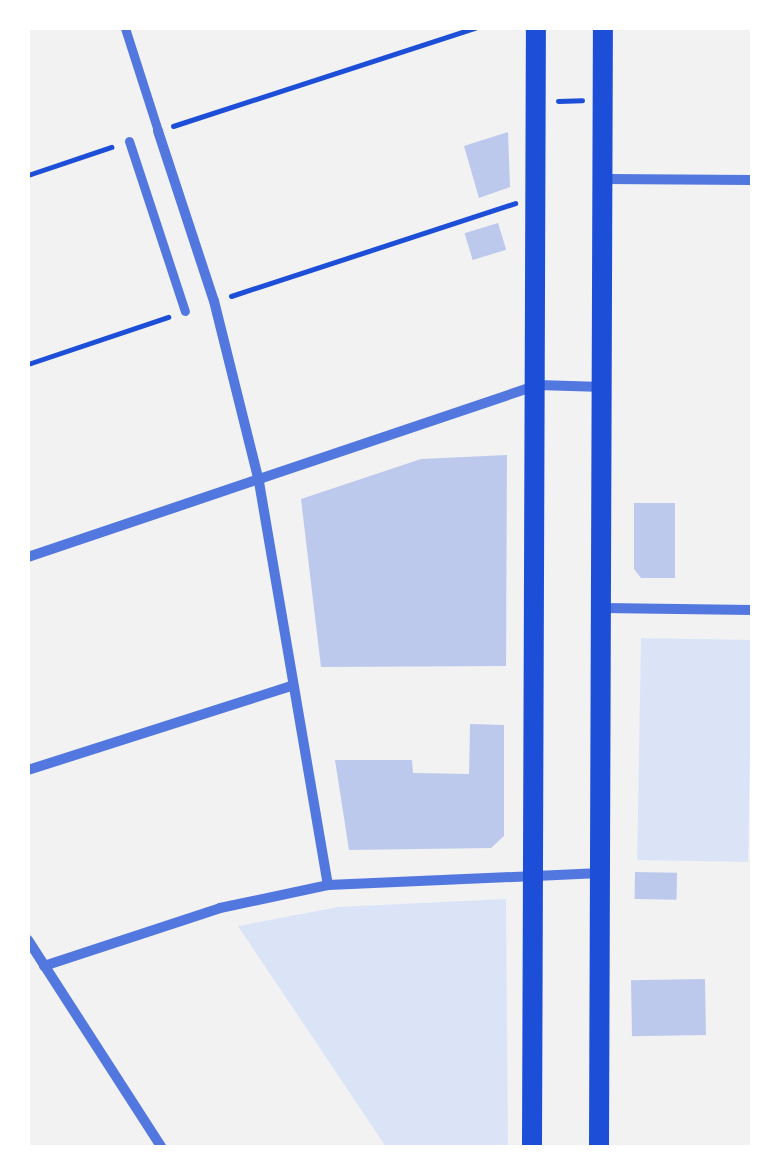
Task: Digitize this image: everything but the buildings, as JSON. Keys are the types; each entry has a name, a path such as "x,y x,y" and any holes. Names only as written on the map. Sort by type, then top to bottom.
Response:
{"main road":[{"path":"532,1148 540,102 536,28"},
{"path":"599,1148 607,179 603,28"}],"street":[{"path":"125,28 214,301 259,482 328,885"},
{"path":"129,141 184,311"},
{"path":"607,179 752,180"},
{"path":"28,558 538,386 605,387"},
{"path":"603,608 752,610"},
{"path":"28,770 292,686"},
{"path":"44,966 220,908 328,885 601,873"},
{"path":"28,940 162,1148"}],"path":[{"path":"158,131 474,28"},
{"path":"540,102 607,100"},
{"path":"28,175 129,141"},
{"path":"214,301 539,195"},
{"path":"28,364 184,311"}],"shaded area":[{"path":"641,638 752,640 748,862 637,860"},
{"path":"506,899 508,1147 386,1147 238,926 338,907"}]}
